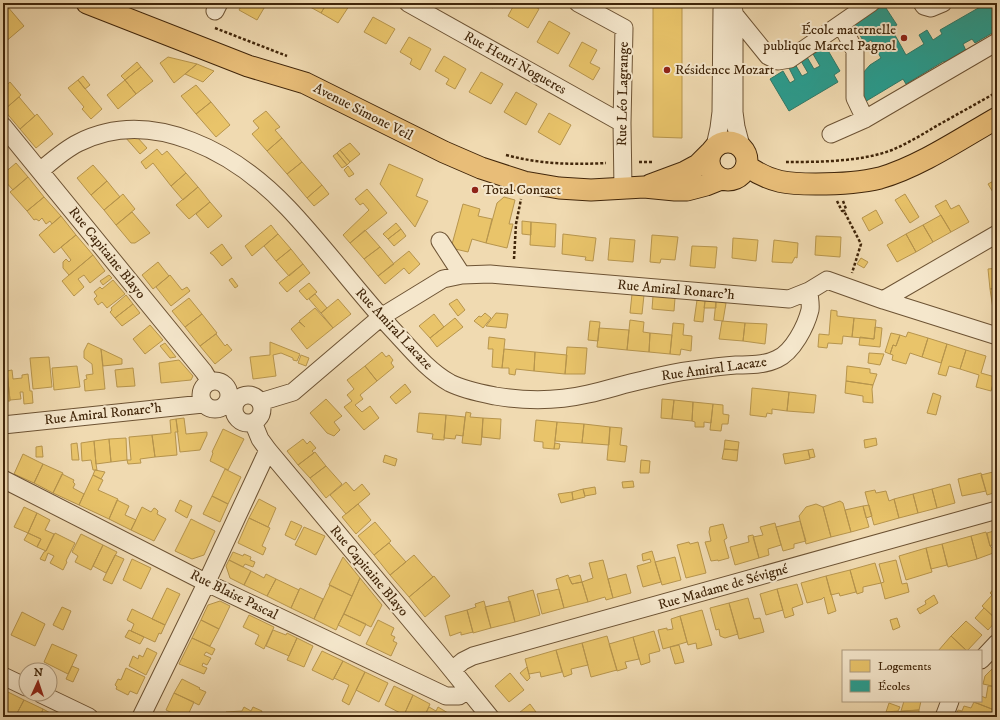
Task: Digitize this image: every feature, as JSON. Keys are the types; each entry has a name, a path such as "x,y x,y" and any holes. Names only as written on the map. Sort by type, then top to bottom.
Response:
{"main road":[{"name":"Avenue Simone Veil","path":"87,3 248,66 305,83 444,152 481,168 524,182 559,188 592,190 644,187 687,190 721,179"},
{"path":"747,166 769,178 786,183 835,184 880,178 920,162 997,118"},
{"path":"725,142 736,143 741,146 747,156 747,166 741,175 737,178 726,180 721,179 713,173 709,163 713,150 725,142"},
{"name":"Avenue Simone Veil","path":"644,187 685,172 698,165 713,150"}],"street":[{"name":"Rue Henri Nogueres","path":"408,3 622,123"},
{"name":"Rue Léo Lagrange","path":"578,3 624,28 622,123 624,189"},
{"path":"728,6 768,56 778,61 790,59 871,3"},
{"path":"922,3 924,6 931,8 943,3"},
{"path":"728,6 734,112 741,146"},
{"path":"713,150 719,128 721,112 728,6"},
{"path":"841,24 855,51 855,98 865,119"},
{"path":"831,134 865,119 997,42"},
{"name":"Rue Capitaine Blayo","path":"3,126 204,372 210,382"},
{"name":"Rue Amiral Lacaze","path":"40,171 58,156 78,143 114,131 139,129 163,131 194,141 246,172 267,188 287,207 381,317 431,370 451,383 476,393 504,398 541,400 587,395 644,379 694,370 759,364 777,359 790,349 798,340 810,308 809,291"},
{"path":"882,300 997,234"},
{"path":"440,240 462,275"},
{"name":"Rue Amiral Ronarc'h","path":"260,402 293,392 381,317 443,279 462,275 490,274 790,299 809,291 828,280 882,300 997,336"},
{"path":"210,382 222,383 235,393 252,396 260,402 262,407 260,416 253,422 244,423 227,412 211,409 203,404 201,394 206,385 210,382"},
{"path":"227,412 224,406 229,398 235,393"},
{"name":"Rue Amiral Ronarc'h","path":"3,425 203,404"},
{"name":"Rue Capitaine Blayo","path":"253,422 260,438 268,450 490,717"},
{"path":"141,717 268,450"},
{"name":"Rue Blaise Pascal","path":"3,479 206,583 446,696 459,696 467,689"},
{"name":"Rue Madame de Sévigné","path":"452,670 463,661 473,656 997,510"},
{"path":"982,659 997,643"},
{"path":"3,676 18,683"},
{"path":"58,702 89,717"},
{"path":"944,717 950,702"}],"path":[{"path":"214,28 291,58"},
{"path":"503,154 530,161 554,164 659,162"},
{"path":"514,258 516,224 524,182"},
{"path":"844,211 861,244 847,287"}],"building: Logements":[{"path":"243,3 267,3 257,20 239,10"},
{"path":"303,3 327,3 321,13"},
{"path":"327,3 351,3 338,23 321,13"},
{"path":"485,3 496,3 493,8"},
{"path":"515,3 530,3 539,9 528,28 508,16"},
{"name":"Résidence Mozart","path":"653,3 682,3 682,138 653,137"},
{"path":"7,6 24,26 4,43 3,9"},
{"path":"373,17 395,29 386,44 364,32"},
{"path":"549,21 570,33 558,54 537,42"},
{"path":"409,37 431,49 420,70 410,64 412,59 400,52"},
{"path":"582,42 597,50 590,63 600,68 593,80 569,66"},
{"path":"444,56 466,69 455,89 446,84 449,79 435,71"},
{"path":"168,57 197,64 174,83 160,63"},
{"path":"137,62 141,67 125,80 121,76"},
{"path":"197,64 214,71 203,82 185,74"},
{"path":"141,67 153,81 136,94 125,80"},
{"path":"481,72 503,84 491,104 469,92"},
{"path":"83,76 90,85 85,89 78,80"},
{"path":"78,80 102,109 91,119 82,109 84,107 68,88"},
{"path":"125,80 136,94 118,109 107,95"},
{"path":"10,82 21,95 4,110 3,88"},
{"path":"196,85 211,102 196,114 181,96"},
{"path":"516,92 537,104 526,125 504,112"},
{"path":"19,97 35,116 20,129 4,110"},
{"path":"211,102 230,125 216,137 196,114"},
{"path":"266,111 280,127 275,130 282,138 267,151 252,134 259,128 253,121"},
{"path":"549,113 571,125 560,145 538,132"},
{"path":"37,114 53,134 36,148 20,129"},
{"path":"125,137 137,137 147,148 140,154"},
{"path":"282,138 302,162 287,174 267,151"},
{"path":"350,143 360,154 350,162 340,150"},
{"path":"157,149 162,155 167,151 186,173 171,186 153,163 146,169 141,162"},
{"path":"340,150 350,162 347,165 337,153"},
{"path":"337,153 347,165 342,168 333,156"},
{"path":"302,162 322,185 307,198 287,174"},
{"path":"16,163 28,177 13,190 3,179 3,174"},
{"path":"389,164 423,179 416,196 428,201 415,227 380,184"},
{"path":"93,165 107,181 91,195 77,178"},
{"path":"348,166 354,174 349,177 344,170"},
{"path":"186,173 198,187 183,200 171,186"},
{"path":"28,177 44,197 27,211 10,192"},
{"path":"997,179 997,199 988,184"},
{"path":"107,181 120,197 104,210 91,195"},
{"path":"322,185 329,194 314,206 307,198"},
{"path":"198,187 210,202 189,219 176,205"},
{"path":"367,189 387,213 350,243 343,235 369,210 363,203 360,205 355,199"},
{"path":"123,194 135,209 116,225 104,210"},
{"path":"905,194 919,217 910,223 895,200"},
{"path":"44,197 61,216 52,224 50,221 46,224 42,218 39,221 36,219 34,220 27,211"},
{"path":"504,197 515,200 509,224 513,224 507,248 486,243 497,203"},
{"path":"946,200 951,209 959,205 969,222 951,232 935,206"},
{"path":"210,202 222,216 208,228 196,214"},
{"path":"463,204 480,209 478,216 492,219 486,243 472,239 468,252 451,248"},
{"path":"876,210 883,223 869,231 862,218"},
{"path":"132,212 150,233 135,243 131,243 116,225"},
{"path":"941,215 951,232 933,242 923,225"},
{"path":"61,216 76,235 54,253 39,235"},
{"path":"522,221 531,222 531,235 522,234"},
{"path":"531,222 556,224 555,247 530,245"},
{"path":"396,223 401,229 388,239 383,234"},
{"path":"271,225 278,234 252,256 245,246"},
{"path":"923,225 933,242 916,252 906,234"},
{"path":"401,229 406,236 394,246 388,239"},
{"path":"365,230 380,247 364,259 350,243"},
{"path":"278,234 291,249 276,261 264,246"},
{"path":"563,234 596,238 593,261 585,260 586,257 562,254"},
{"path":"906,234 916,252 897,262 887,245"},
{"path":"76,235 93,255 69,275 63,268 63,262 66,259 69,262 71,260 61,247"},
{"path":"652,235 678,237 675,260 661,259 660,263 650,262"},
{"path":"816,236 841,237 840,257 815,255"},
{"path":"610,238 635,240 633,262 608,260"},
{"path":"733,238 758,240 756,261 732,258"},
{"path":"774,240 798,243 797,258 795,257 792,263 772,262"},
{"path":"222,244 232,258 222,266 210,253"},
{"path":"692,246 717,247 715,268 690,266"},
{"path":"380,247 394,264 378,276 364,259"},
{"path":"291,249 303,264 289,276 276,261"},
{"path":"409,251 420,264 409,274 404,268 385,284 378,276"},
{"path":"93,255 105,271 90,283 84,275 78,279 84,287 74,296 62,281"},
{"path":"861,258 868,262 864,268 857,264"},
{"path":"158,262 169,276 153,289 142,275"},
{"path":"303,264 310,273 287,292 279,283"},
{"path":"997,268 997,288 990,289 988,269"},
{"path":"109,275 112,278 103,285 100,281"},
{"path":"170,275 182,290 187,287 190,291 171,306 156,287"},
{"path":"232,278 238,286 235,288 229,280"},
{"path":"113,280 125,294 107,308 102,302 98,305 94,299 97,296 94,292 100,287 102,289"},
{"path":"309,283 317,292 307,300 299,291"},
{"path":"997,288 997,309 993,309 990,289"},
{"path":"315,294 327,308 321,313 309,299"},
{"path":"632,294 644,295 642,314 630,313"},
{"path":"126,295 133,304 115,318 110,312 112,310 111,308"},
{"path":"653,296 675,298 674,311 652,309"},
{"path":"189,298 202,314 185,327 172,311"},
{"path":"338,299 351,314 333,328 321,313"},
{"path":"457,299 465,310 458,316 449,304"},
{"path":"697,300 705,301 703,322 694,321"},
{"path":"705,301 716,301 716,308 704,308"},
{"path":"716,301 726,303 723,321 714,320"},
{"path":"133,304 140,313 122,326 115,318"},
{"path":"315,308 333,328 307,349 291,329 299,322 305,327 299,321"},
{"path":"831,310 837,311 837,316 854,318 852,337 843,336 842,344 828,343 827,348 818,347 819,334 829,335"},
{"path":"485,313 491,318 483,328 474,321"},
{"path":"496,313 508,314 506,328 486,326"},
{"path":"202,314 217,333 200,346 185,327"},
{"path":"434,314 444,327 430,338 419,326"},
{"path":"455,318 463,327 437,347 430,338"},
{"path":"854,318 876,320 874,339 852,337"},
{"path":"630,320 644,322 643,332 650,333 649,352 627,350"},
{"path":"590,321 600,322 598,341 588,340"},
{"path":"722,321 745,323 743,341 719,339"},
{"path":"673,323 684,324 683,335 692,336 691,351 681,349 680,355 670,354"},
{"path":"745,323 767,324 765,344 743,341"},
{"path":"150,325 163,340 145,354 133,339"},
{"path":"875,327 882,328 880,347 859,345 860,337 874,339"},
{"path":"599,328 629,330 627,350 597,347"},
{"path":"908,332 928,338 922,357 910,353 906,364 892,360 893,355 890,354 893,345 896,346 900,335 906,337"},
{"path":"650,333 672,335 670,354 649,352"},
{"path":"891,333 900,335 896,346 893,345 890,354 885,352"},
{"path":"216,334 225,346 227,344 232,350 215,364 200,346"},
{"path":"489,337 505,339 502,368 492,367 493,349 488,349"},
{"path":"928,338 947,344 941,363 922,357"},
{"path":"270,342 300,354 297,361 281,353 273,355 276,376 253,379 250,357 270,355"},
{"path":"88,343 101,349 105,389 85,391 84,380 87,379 86,375 93,374 92,364 84,358 84,351"},
{"path":"165,343 176,357 170,358 160,346"},
{"path":"947,344 966,350 960,369 949,366 946,376 938,374"},
{"path":"567,347 587,348 585,374 565,374"},
{"path":"101,349 122,359 122,364 103,366"},
{"path":"504,349 535,352 534,371 516,369 515,375 509,374 509,368 502,368"},
{"path":"966,350 986,356 981,373 995,377 991,391 976,387 979,375 960,369"},
{"path":"382,352 386,357 389,355 393,360 391,363 394,367 377,381 365,366"},
{"path":"535,352 567,355 565,374 534,371"},
{"path":"869,353 884,354 880,365 868,363"},
{"path":"301,355 309,358 306,366 298,363"},
{"path":"49,357 52,387 33,389 30,358"},
{"path":"179,360 193,376 191,380 161,383 159,363"},
{"path":"3,362 5,382 8,382 10,401 3,401"},
{"path":"3,362 6,362 8,382 5,382"},
{"path":"77,366 80,387 54,390 52,368"},
{"path":"365,366 377,381 360,395 363,399 355,405 362,412 370,406 379,418 364,430 344,407 352,401 347,395 354,389 347,380"},
{"path":"847,366 870,369 870,373 877,374 873,385 846,381"},
{"path":"133,368 135,386 117,387 115,370"},
{"path":"12,370 13,379 22,378 22,375 28,374 33,403 24,404 23,392 20,392 21,399 10,400 7,371"},
{"path":"846,381 873,385 873,403 863,402 863,396 845,393"},
{"path":"405,384 411,392 396,404 390,397"},
{"path":"752,388 789,392 787,411 772,409 772,414 767,413 766,417 750,415"},
{"path":"789,392 816,395 814,413 787,411"},
{"path":"933,393 941,396 936,415 927,413"},
{"path":"326,399 342,416 334,422 340,430 334,436 327,433 310,413"},
{"path":"662,399 674,400 672,419 661,418"},
{"path":"674,400 693,402 692,421 672,419"},
{"path":"693,402 713,404 711,423 704,422 704,427 695,427 695,422 692,421"},
{"path":"713,404 723,405 723,414 729,415 728,424 722,424 721,431 710,430"},
{"path":"466,412 471,413 470,417 483,418 481,445 462,443"},
{"path":"419,413 446,415 444,440 432,439 433,434 417,432"},
{"path":"446,415 465,417 463,436 456,435 455,439 444,438"},
{"path":"184,418 186,434 207,432 200,450 180,452 176,419"},
{"path":"483,418 501,419 500,439 482,437"},
{"path":"176,419 178,432 175,432 177,455 155,457 152,435 171,433 170,420"},
{"path":"993,419 997,419 997,430 996,430"},
{"path":"536,420 557,422 554,449 543,448 543,442 534,441"},
{"path":"557,422 584,424 582,443 555,441"},
{"path":"584,424 610,427 609,445 582,443"},
{"path":"610,427 622,428 620,445 627,446 625,462 607,460"},
{"path":"223,429 244,439 228,470 210,461 212,452"},
{"path":"152,435 155,457 140,459 141,463 128,464 127,460 131,460 129,437"},
{"path":"126,438 127,460 111,462 109,439"},
{"path":"876,438 877,445 865,448 864,440"},
{"path":"109,439 111,462 96,464 94,441"},
{"path":"303,439 307,444 310,441 316,448 312,451 314,453 298,465 287,451"},
{"path":"725,440 739,442 738,450 724,449"},
{"path":"94,441 97,470 93,470 91,460 82,461 81,443"},
{"path":"77,443 79,460 72,460 71,444"},
{"path":"555,443 560,444 559,449 554,449"},
{"path":"42,446 43,457 36,457 36,447"},
{"path":"724,449 738,450 737,461 722,459"},
{"path":"813,449 815,457 810,458 808,450"},
{"path":"808,450 810,459 785,464 783,454"},
{"path":"315,452 326,466 310,478 298,465"},
{"path":"23,454 43,464 34,483 14,474"},
{"path":"385,455 397,459 395,466 383,462"},
{"path":"641,460 650,461 649,473 640,473"},
{"path":"43,464 63,473 53,493 34,483"},
{"path":"326,466 342,484 326,498 310,478"},
{"path":"225,469 241,477 228,504 212,496"},
{"path":"95,470 105,472 101,479 93,475"},
{"path":"997,471 997,492 987,495 981,475"},
{"path":"981,473 986,491 962,496 958,479"},
{"path":"62,474 74,480 73,482 75,484 73,488 84,494 79,505 53,493"},
{"path":"93,475 103,480 98,490 118,499 109,519 79,505"},
{"path":"633,481 634,487 623,488 622,482"},
{"path":"346,482 354,491 362,484 370,494 346,514 330,495"},
{"path":"950,484 955,503 937,508 932,489"},
{"path":"595,487 596,494 585,496 583,489"},
{"path":"583,489 585,497 573,500 572,492"},
{"path":"932,489 937,508 918,513 913,494"},
{"path":"875,490 876,493 886,491 889,501 894,499 899,518 874,525 865,492"},
{"path":"572,492 573,500 561,503 558,494"},
{"path":"913,494 918,513 899,518 894,499"},
{"path":"212,496 228,504 220,522 203,514"},
{"path":"259,499 276,508 268,527 249,518"},
{"path":"117,500 129,506 125,515 136,520 131,530 109,519"},
{"path":"180,500 192,506 187,518 175,511"},
{"path":"840,501 843,503 851,532 831,537 823,507"},
{"path":"358,504 371,520 356,534 342,517"},
{"path":"816,504 823,507 831,537 806,544 799,516 806,507"},
{"path":"869,505 872,516 866,518 863,506"},
{"path":"863,506 869,527 851,532 845,510"},
{"path":"24,507 37,513 28,533 14,527"},
{"path":"142,507 151,512 154,508 156,509 158,511 157,514 166,519 154,541 131,530"},
{"path":"37,513 50,520 45,530 54,534 46,551 37,547 41,539 28,533"},
{"path":"249,518 270,528 262,546 266,548 263,555 238,543"},
{"path":"191,519 215,531 204,555 192,559 175,551"},
{"path":"291,521 302,526 295,540 285,535"},
{"path":"800,521 806,541 794,544 794,548 783,551 776,527"},
{"path":"375,522 391,541 374,555 358,536"},
{"path":"775,523 781,545 768,549 769,555 759,558 753,537 763,535 760,527"},
{"path":"723,524 727,538 724,540 729,558 711,561 705,542 711,541 709,532 710,527"},
{"path":"304,527 325,536 316,555 295,545"},
{"path":"997,530 997,542 990,546 987,533"},
{"path":"986,532 990,546 996,552 977,559 971,536"},
{"path":"28,533 41,539 37,547 24,540"},
{"path":"55,533 75,543 63,570 50,563 54,556 48,553 45,561 40,559"},
{"path":"81,534 103,545 91,570 75,562 78,556 72,552"},
{"path":"753,535 759,558 735,565 730,547 749,542 748,536"},
{"path":"971,536 977,559 948,567 942,544"},
{"path":"689,542 690,544 698,542 706,573 686,578 677,545"},
{"path":"389,543 406,562 390,575 374,555"},
{"path":"942,544 947,565 931,569 926,548"},
{"path":"103,545 117,552 106,573 93,566"},
{"path":"926,548 932,572 906,580 899,556"},
{"path":"652,551 661,582 643,587 637,566 651,562 650,559 643,561 642,554"},
{"path":"233,552 251,557 250,560 255,562 253,567 245,564 243,567 229,560"},
{"path":"115,555 124,559 112,584 103,580"},
{"path":"414,555 433,577 409,597 390,575"},
{"path":"343,557 360,578 352,596 329,585"},
{"path":"675,557 681,580 662,585 655,562"},
{"path":"132,559 151,568 141,589 123,580"},
{"path":"229,560 251,571 244,585 230,578 226,566"},
{"path":"603,560 613,598 606,600 605,597 588,602 582,582 593,578 589,563"},
{"path":"896,560 902,584 907,583 909,592 885,599 881,583 884,582 879,564"},
{"path":"875,563 881,583 863,587 863,592 857,594 850,570"},
{"path":"850,570 856,592 840,596 839,593 831,595 826,576"},
{"path":"251,571 264,578 266,574 276,579 267,596 244,585"},
{"path":"626,574 631,593 613,598 608,579"},
{"path":"568,575 572,584 582,582 588,602 564,608 556,579"},
{"path":"580,575 582,582 572,584 569,578"},
{"path":"434,576 450,596 425,617 409,597"},
{"path":"826,576 836,611 828,614 824,597 822,599 807,603 801,583"},
{"path":"360,578 382,605 371,627 344,614"},
{"path":"276,579 299,590 291,608 267,596"},
{"path":"797,584 803,604 792,608 794,615 785,618 777,589"},
{"path":"330,585 352,596 336,630 314,619"},
{"path":"997,585 997,600 990,593"},
{"path":"167,588 180,594 165,625 152,619"},
{"path":"300,588 323,599 314,619 291,608"},
{"path":"559,589 564,608 542,614 537,594"},
{"path":"777,589 783,610 766,615 760,594"},
{"path":"533,590 540,615 515,622 508,597"},
{"path":"934,595 938,603 920,614 917,609 926,604 925,601"},
{"path":"992,595 997,600 997,620 982,606"},
{"path":"748,598 754,619 760,618 764,632 739,639 729,603"},
{"path":"220,601 230,606 219,629 201,620 208,605"},
{"path":"484,601 491,628 473,633 467,610 476,607 475,604"},
{"path":"510,601 515,622 491,628 485,607"},
{"path":"729,603 738,634 725,638 720,636 719,629 716,630 710,608"},
{"path":"62,607 71,611 63,630 53,625"},
{"path":"984,608 997,620 988,630 975,618"},
{"path":"132,609 165,625 155,642 131,631 134,624 127,620"},
{"path":"467,610 473,632 461,635 461,632 450,636 445,616"},
{"path":"702,610 712,645 697,649 696,643 688,645 680,616"},
{"path":"22,612 45,624 35,646 11,635"},
{"path":"344,614 366,624 360,636 338,625"},
{"path":"249,615 274,627 264,649 255,644 259,635 243,627"},
{"path":"680,616 687,642 663,649 658,630 667,628 667,630 673,629 671,619"},
{"path":"897,618 900,627 893,630 890,620"},
{"path":"201,620 219,629 210,646 192,638"},
{"path":"378,620 394,628 391,635 395,637 393,641 397,643 391,656 366,644"},
{"path":"966,621 982,635 968,650 966,650 951,636"},
{"path":"129,630 144,637 140,644 125,637"},
{"path":"273,630 286,635 287,633 297,638 289,656 266,646"},
{"path":"654,631 660,651 649,654 650,662 641,665 633,637"},
{"path":"607,636 617,670 591,677 582,643"},
{"path":"951,636 966,650 939,650"},
{"path":"633,637 639,659 625,662 627,668 617,671 609,644"},
{"path":"192,638 215,649 212,655 206,652 204,655 211,658 207,665 203,663 202,666 207,668 204,674 179,664"},
{"path":"297,638 313,646 304,667 287,660"},
{"path":"582,643 588,665 571,669 572,674 564,677 556,650"},
{"path":"52,644 77,655 68,674 58,669 58,662 44,662"},
{"path":"679,645 684,662 675,664 670,647"},
{"path":"147,648 157,653 146,675 129,666 133,656 138,659 139,655 143,657"},
{"path":"556,650 562,672 541,677 540,672 529,674 525,659"},
{"path":"322,651 343,661 333,680 312,670"},
{"path":"343,661 365,672 349,705 342,701 349,685 334,678"},
{"path":"72,666 79,669 73,682 66,679"},
{"path":"527,667 530,678 527,681 520,673"},
{"path":"994,667 997,669 997,687 983,684 985,676"},
{"path":"126,668 145,677 137,694 130,691 128,695 116,689 117,687 115,685 118,679 121,680"},
{"path":"365,672 388,683 379,702 356,690"},
{"path":"510,673 524,690 509,702 495,686"},
{"path":"182,679 206,692 199,705 174,693"},
{"path":"394,686 413,695 404,715 385,705"},
{"path":"988,686 997,687 997,711 974,702 982,702 982,696 986,698"},
{"path":"4,690 18,697 18,702 23,702 15,717 9,717 3,714"},
{"path":"174,693 194,702 187,717 180,717 166,710"},
{"path":"413,695 430,704 424,717 409,717 404,715"},
{"path":"23,702 28,702 43,709 40,717 15,717"},
{"path":"904,702 921,702 919,710 901,711"},
{"path":"974,702 997,711 997,717 955,717 958,710 962,711 964,706 971,708"},
{"path":"889,703 900,707 898,711 886,712"},
{"path":"530,704 536,712 536,717 514,717"},
{"path":"244,707 251,711 253,707 262,711 260,717 226,717 226,712 242,711"},
{"path":"429,707 436,711 438,707 448,713 446,717 424,717"},
{"path":"43,709 52,714 51,717 40,717"},
{"path":"919,710 919,717 897,717 894,712"},
{"path":"874,713 874,717 865,717 865,714"}],"building: Écoles":[{"path":"987,3 997,3 997,24 992,27 994,32 975,43 972,39 963,44 967,53 946,65 944,61 906,84 903,79 863,103 862,74 870,65 881,58 871,40 865,44 853,23 884,5 897,25 891,28 906,55 924,44 919,35 927,30 933,40 942,34 940,30"},
{"path":"826,47 840,71 834,75 838,82 789,111 770,79 783,71 790,83 795,80 789,68 795,64 802,76 808,73 801,61 807,57 814,69 820,66 813,54"}],"place":[{"name":"École maternelle publique Marcel Pagnol","path":"904,38"},
{"name":"Résidence Mozart","path":"667,70"},
{"name":"Total Contact","path":"475,190"}]}
